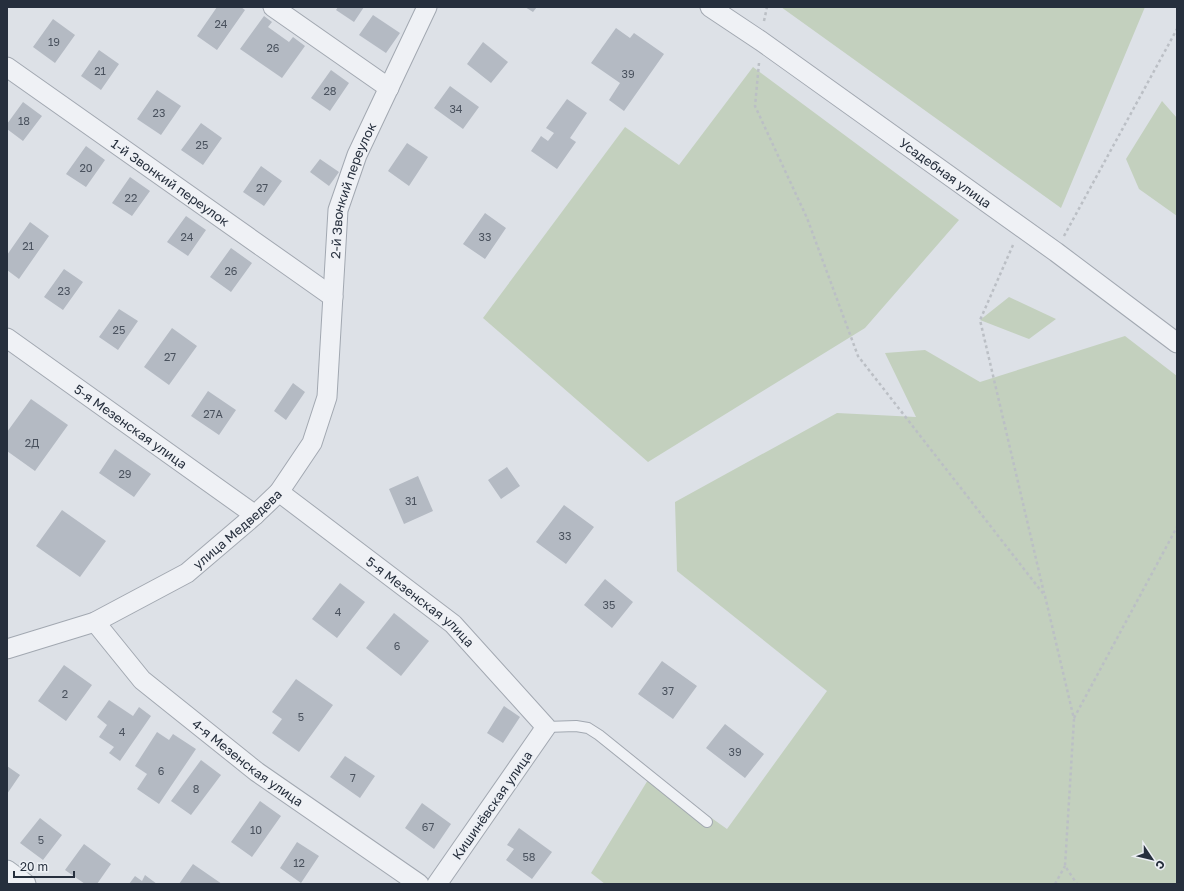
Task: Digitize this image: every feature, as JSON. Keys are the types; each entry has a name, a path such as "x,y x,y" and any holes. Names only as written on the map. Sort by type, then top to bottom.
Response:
{"street":[{"path":"273,7 389,88"},
{"name":"2-й Звонкий переулок","path":"333,298 338,210 357,155 427,7"},
{"name":"Усадебная улица","path":"710,7 761,41 1056,252 1177,343"},
{"name":"1-й Звонкий переулок","path":"7,67 333,298"},
{"name":"улица Медведева","path":"7,649 95,622 187,573 280,492 312,443 327,397 333,298"},
{"name":"5-я Мезенская улица","path":"7,338 255,515"},
{"name":"5-я Мезенская улица","path":"280,492 453,624 546,727"},
{"name":"4-я Мезенская улица","path":"95,622 142,680 257,772 419,884"},
{"name":"Кишинёвская улица","path":"437,884 546,727"},
{"path":"7,870 26,884"}],"lane":[{"path":"546,727 576,726 588,728 599,735 707,822"}],"path":[{"path":"1056,252 1177,29"},
{"path":"761,41 755,106 807,218 858,356 1045,596"},
{"path":"1021,227 980,320 1074,719 1065,866 1055,884"},
{"path":"1074,719 1177,527"},
{"path":"1065,866 1077,884"}],"green space":[{"path":"781,7 1145,7 1061,208"},
{"path":"753,67 959,220 865,328 648,462 483,318 625,127 679,165"},
{"path":"1162,101 1177,118 1177,216 1139,189 1126,159"},
{"path":"1009,297 1056,319 1029,339 980,320"},
{"path":"1125,336 1177,376 1177,884 605,884 591,873 651,775 727,829 827,691 677,571 675,502 837,413 916,417 885,353 925,350 980,382"}],"building":[{"path":"217,7 241,7 245,10 217,50 197,36"},
{"path":"338,7 364,7 354,22 336,10"},
{"path":"525,7 537,7 533,12"},
{"path":"373,15 400,33 386,53 359,35"},
{"path":"264,16 272,22 268,27 289,42 293,37 305,46 282,78 240,49"},
{"path":"53,19 75,35 55,63 33,47"},
{"path":"616,28 630,38 634,33 664,54 624,111 609,100 620,83 591,63"},
{"path":"483,42 508,62 491,83 467,64"},
{"path":"99,50 119,64 101,90 81,76"},
{"path":"331,70 349,83 330,111 311,98"},
{"path":"450,86 479,107 463,129 434,108"},
{"path":"157,90 181,106 161,135 137,119"},
{"path":"567,99 587,113 570,138 576,142 557,169 531,151 541,136 548,141 554,133 546,128"},
{"path":"23,102 42,116 23,141 7,129 7,124"},
{"path":"201,123 222,138 203,165 181,150"},
{"path":"407,143 428,157 409,186 388,171"},
{"path":"86,146 105,160 86,187 66,174"},
{"path":"320,159 339,172 329,186 310,172"},
{"path":"261,166 282,181 264,206 243,192"},
{"path":"130,177 150,191 132,216 112,203"},
{"path":"485,213 506,228 485,259 463,244"},
{"path":"186,216 206,230 188,256 167,242"},
{"path":"30,222 49,236 19,279 7,270 7,255"},
{"path":"231,248 252,263 231,292 210,277"},
{"path":"64,269 83,282 63,310 44,297"},
{"path":"119,309 138,321 118,350 99,337"},
{"path":"172,328 197,346 169,385 144,367"},
{"path":"293,383 305,392 286,420 274,411"},
{"path":"208,391 236,410 219,435 191,416"},
{"path":"31,399 68,425 35,471 7,451 7,432"},
{"path":"115,449 151,474 134,497 99,473"},
{"path":"507,467 520,486 501,499 488,480"},
{"path":"418,476 433,511 404,524 389,489"},
{"path":"564,505 594,527 566,564 536,542"},
{"path":"62,510 106,541 80,577 36,546"},
{"path":"605,579 633,602 612,628 584,605"},
{"path":"340,583 365,602 337,638 312,619"},
{"path":"394,613 429,641 401,676 366,648"},
{"path":"662,661 697,686 673,719 638,694"},
{"path":"64,665 92,685 66,721 38,701"},
{"path":"296,679 333,705 299,752 272,733 282,719 272,712"},
{"path":"109,700 133,716 139,707 151,716 120,761 109,753 114,747 99,737 107,725 97,717"},
{"path":"504,706 520,717 503,743 487,733"},
{"path":"725,724 764,754 745,778 706,748"},
{"path":"157,732 169,740 173,734 196,749 159,804 137,789 147,774 135,766"},
{"path":"345,756 375,776 360,798 330,777"},
{"path":"201,760 221,775 191,815 171,801"},
{"path":"7,766 20,775 7,794"},
{"path":"260,801 281,816 252,857 231,842"},
{"path":"422,803 451,824 434,849 405,828"},
{"path":"40,818 62,835 43,860 20,843"},
{"path":"519,828 552,852 532,879 506,860 514,849 507,845"},
{"path":"297,842 319,856 301,883 280,868"},
{"path":"84,844 111,864 97,884 85,884 65,870"},
{"path":"193,864 222,884 179,884"},
{"path":"145,875 157,884 129,884 135,876 142,881"}]}
